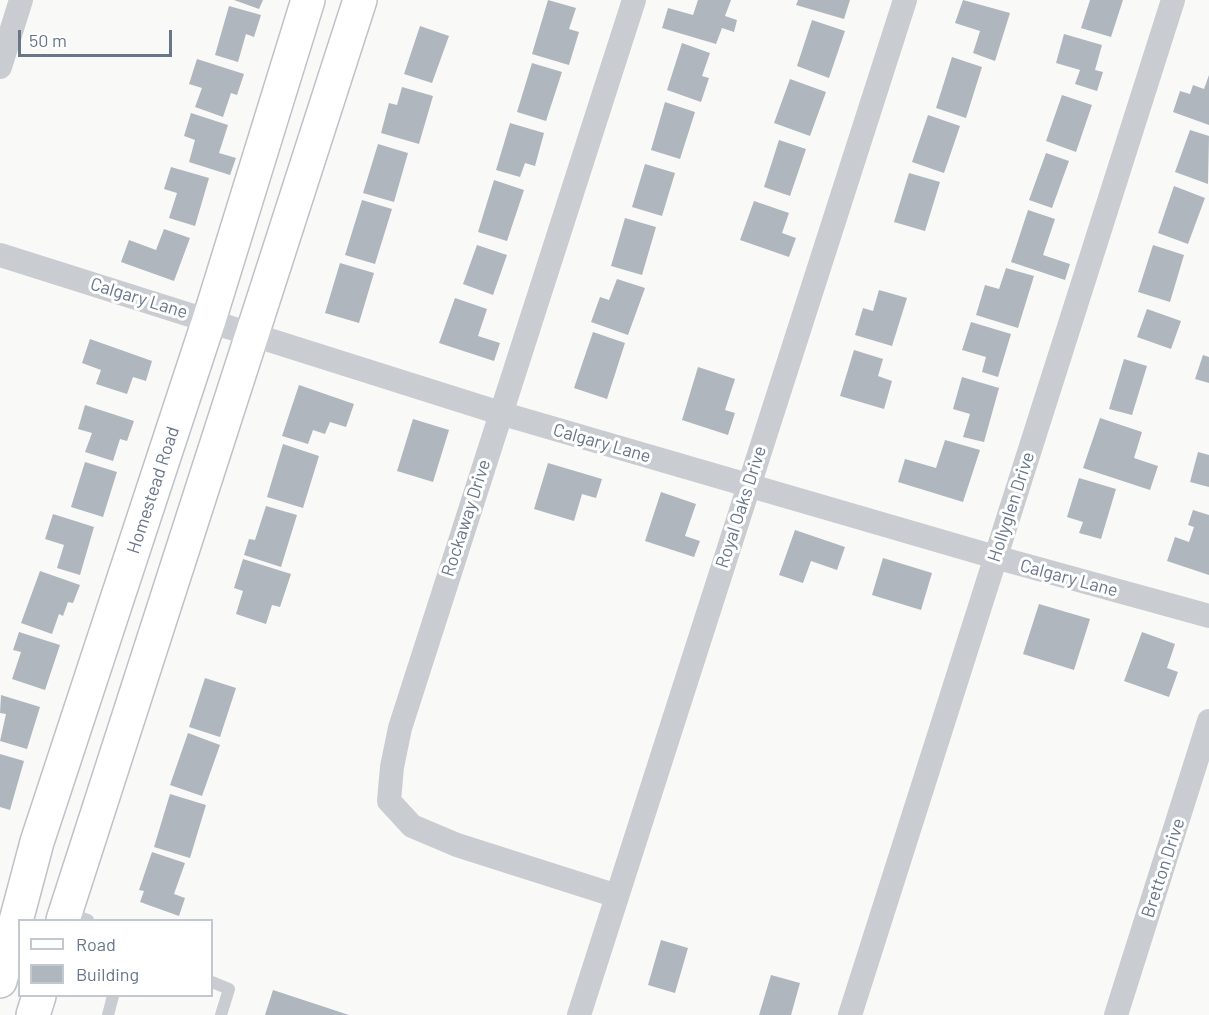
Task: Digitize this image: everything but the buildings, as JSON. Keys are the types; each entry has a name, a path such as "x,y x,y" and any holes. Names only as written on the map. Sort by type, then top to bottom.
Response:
{"main road":[{"name":"Homestead Road","path":"0,981 37,842 209,320 308,0"},
{"path":"73,917 83,859 358,6 317,0"},
{"path":"102,644 148,657"},
{"path":"37,842 83,859"},
{"path":"33,1015 39,997"}],"street":[{"path":"0,67 21,0"},
{"name":"Rockaway Drive","path":"617,896 457,845 412,826 389,801 392,767 400,728 634,0"},
{"name":"Royal Oaks Drive","path":"579,1015 905,0"},
{"name":"Hollyglen Drive","path":"850,1015 1173,0"},
{"name":"Calgary Lane","path":"0,255 500,413 995,557 1209,616"},
{"name":"Bretton Drive","path":"1116,1015 1209,721"}],"lane":[{"path":"213,982 229,989 221,1015"},
{"path":"108,1015 113,997"}]}
